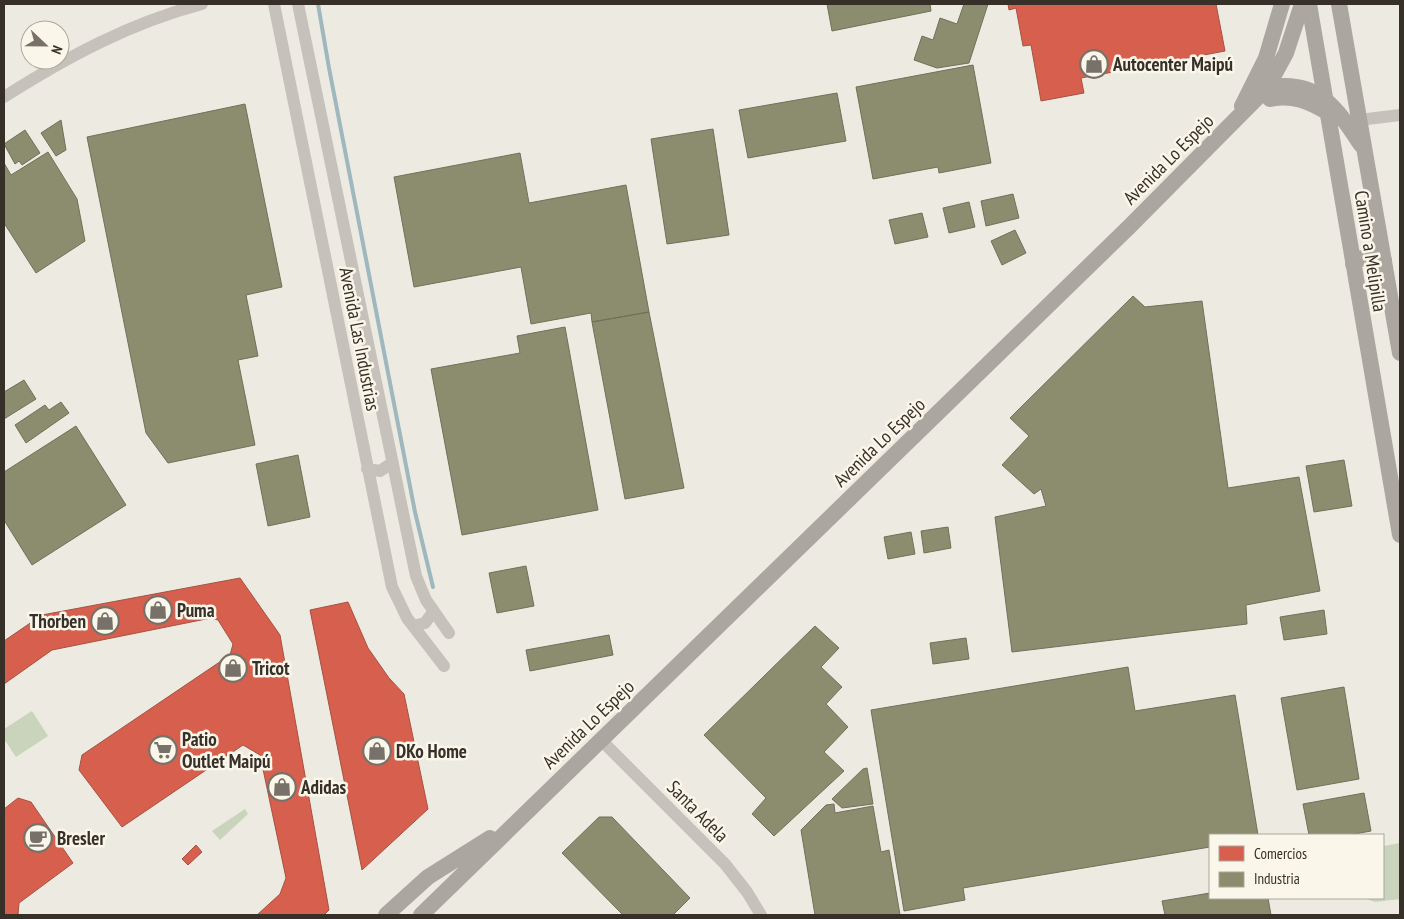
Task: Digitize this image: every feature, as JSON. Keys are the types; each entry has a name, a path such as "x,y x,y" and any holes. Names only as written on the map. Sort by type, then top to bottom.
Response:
{"main road":[{"path":"1233,123 1266,58 1282,4"},
{"name":"Avenida Lo Espejo","path":"420,915 1267,88 1286,53 1302,4"},
{"name":"Camino a Melipilla","path":"1309,4 1352,264 1400,535"},
{"name":"Camino a Melipilla","path":"1339,4 1400,353"},
{"path":"1267,88 1295,86 1312,91 1365,151"},
{"path":"1249,106 1271,98 1291,97 1327,106"},
{"path":"1352,264 1360,258 1370,256 1384,260"},
{"name":"Avenida Lo Espejo","path":"391,914 415,887 439,869 516,822"}],"street":[{"path":"4,97 67,58 108,37 153,19 202,4"},
{"name":"Avenida Las Industrias","path":"274,4 392,587 402,609 413,626 444,666"},
{"name":"Avenida Las Industrias","path":"298,4 416,576 433,612 449,633"},
{"path":"1359,120 1400,115"},
{"path":"367,469 380,471 392,463"},
{"path":"413,626 425,623 433,612"},
{"name":"Santa Adela","path":"601,740 725,864 747,892 761,915"}],"green space":[{"path":"32,711 48,736 16,757 4,739 4,729"},
{"path":"245,809 248,814 220,840 212,831"},
{"path":"1400,843 1400,899 1375,902 1367,899 1384,899 1384,846"}],"building: Comercios":[{"name":"Autocenter Maipú","path":"1008,4 1216,4 1225,51 1081,78 1084,93 1041,101 1031,45 1023,46 1016,8 1009,10"},
{"name":"Patio Outlet Maipú","path":"240,578 280,635 329,910 324,915 257,915 280,894 286,878 260,755 243,745 122,827 79,770 82,755 230,655 233,644 218,620 211,618 52,650 4,684 4,641 42,615"},
{"name":"DKo Home","path":"348,602 368,648 389,678 404,694 428,809 362,870 310,610"},
{"path":"18,798 31,802 73,863 19,903 18,915 4,915 4,809"},
{"path":"196,845 202,852 188,865 182,859"}],"building: Industria":[{"path":"827,4 930,4 931,11 832,31"},
{"path":"964,4 988,4 969,63 937,68 914,60 922,36 933,40 940,18 957,24"},
{"path":"973,65 991,163 939,173 938,167 873,179 856,87"},
{"path":"837,93 846,141 748,158 739,110"},
{"path":"245,104 282,287 246,295 258,356 238,360 255,445 168,463 146,433 87,137"},
{"path":"61,120 66,150 56,156 41,133"},
{"path":"713,129 729,235 667,244 651,139"},
{"path":"25,130 40,153 22,165 19,161 15,164 4,144"},
{"path":"48,152 77,199 85,241 36,273 4,223 4,163 11,175"},
{"path":"520,153 529,203 626,185 649,312 592,322 591,313 531,324 521,267 414,287 394,177"},
{"path":"1013,194 1019,218 986,226 981,201"},
{"path":"969,202 975,227 949,233 943,208"},
{"path":"922,213 928,237 895,244 889,220"},
{"path":"1015,230 1026,253 1002,265 991,241"},
{"path":"1133,296 1145,307 1202,301 1228,488 1299,477 1320,591 1246,605 1247,624 1012,652 995,517 1046,506 1041,489 1034,494 1002,465 1029,436 1010,418"},
{"path":"649,312 684,488 625,499 592,322"},
{"path":"565,327 598,510 462,535 431,369 520,353 517,336"},
{"path":"24,380 36,399 4,419 4,392"},
{"path":"61,402 69,413 26,443 15,425 45,405 49,410"},
{"path":"76,426 126,505 32,565 4,520 4,472"},
{"path":"298,455 310,517 268,526 256,464"},
{"path":"1344,460 1352,506 1314,512 1306,466"},
{"path":"948,527 951,548 924,553 921,531"},
{"path":"911,532 915,554 888,559 884,537"},
{"path":"526,566 534,606 497,613 489,573"},
{"path":"1324,610 1327,634 1284,640 1280,617"},
{"path":"815,626 839,648 821,667 842,687 826,704 848,727 824,752 844,771 774,836 752,814 766,798 704,735"},
{"path":"609,635 613,655 530,671 526,650"},
{"path":"966,638 969,659 933,664 930,643"},
{"path":"1128,667 1135,711 1235,695 1258,834 1209,834 1209,847 963,888 965,900 904,911 871,710"},
{"path":"1344,687 1359,779 1297,790 1281,698"},
{"path":"867,768 873,804 842,808 832,799 863,769"},
{"path":"1364,793 1371,831 1354,834 1309,834 1303,804"},
{"path":"834,804 835,813 873,806 881,852 889,850 900,915 815,915 801,830 826,805"},
{"path":"599,817 612,817 690,898 673,915 623,915 562,853"},
{"path":"1209,893 1209,899 1268,899 1271,915 1165,915 1162,901"}],"waterway":[{"path":"318,4 415,512 433,587"}],"place":[{"name":"Autocenter Maipú","path":"1094,64"},
{"name":"Puma","path":"158,610"},
{"name":"Thorben","path":"105,621"},
{"name":"Tricot","path":"233,668"},
{"name":"Patio Outlet Maipú","path":"163,750"},
{"name":"DKo Home","path":"377,751"},
{"name":"Adidas","path":"282,787"},
{"name":"Bresler","path":"38,838"}]}
